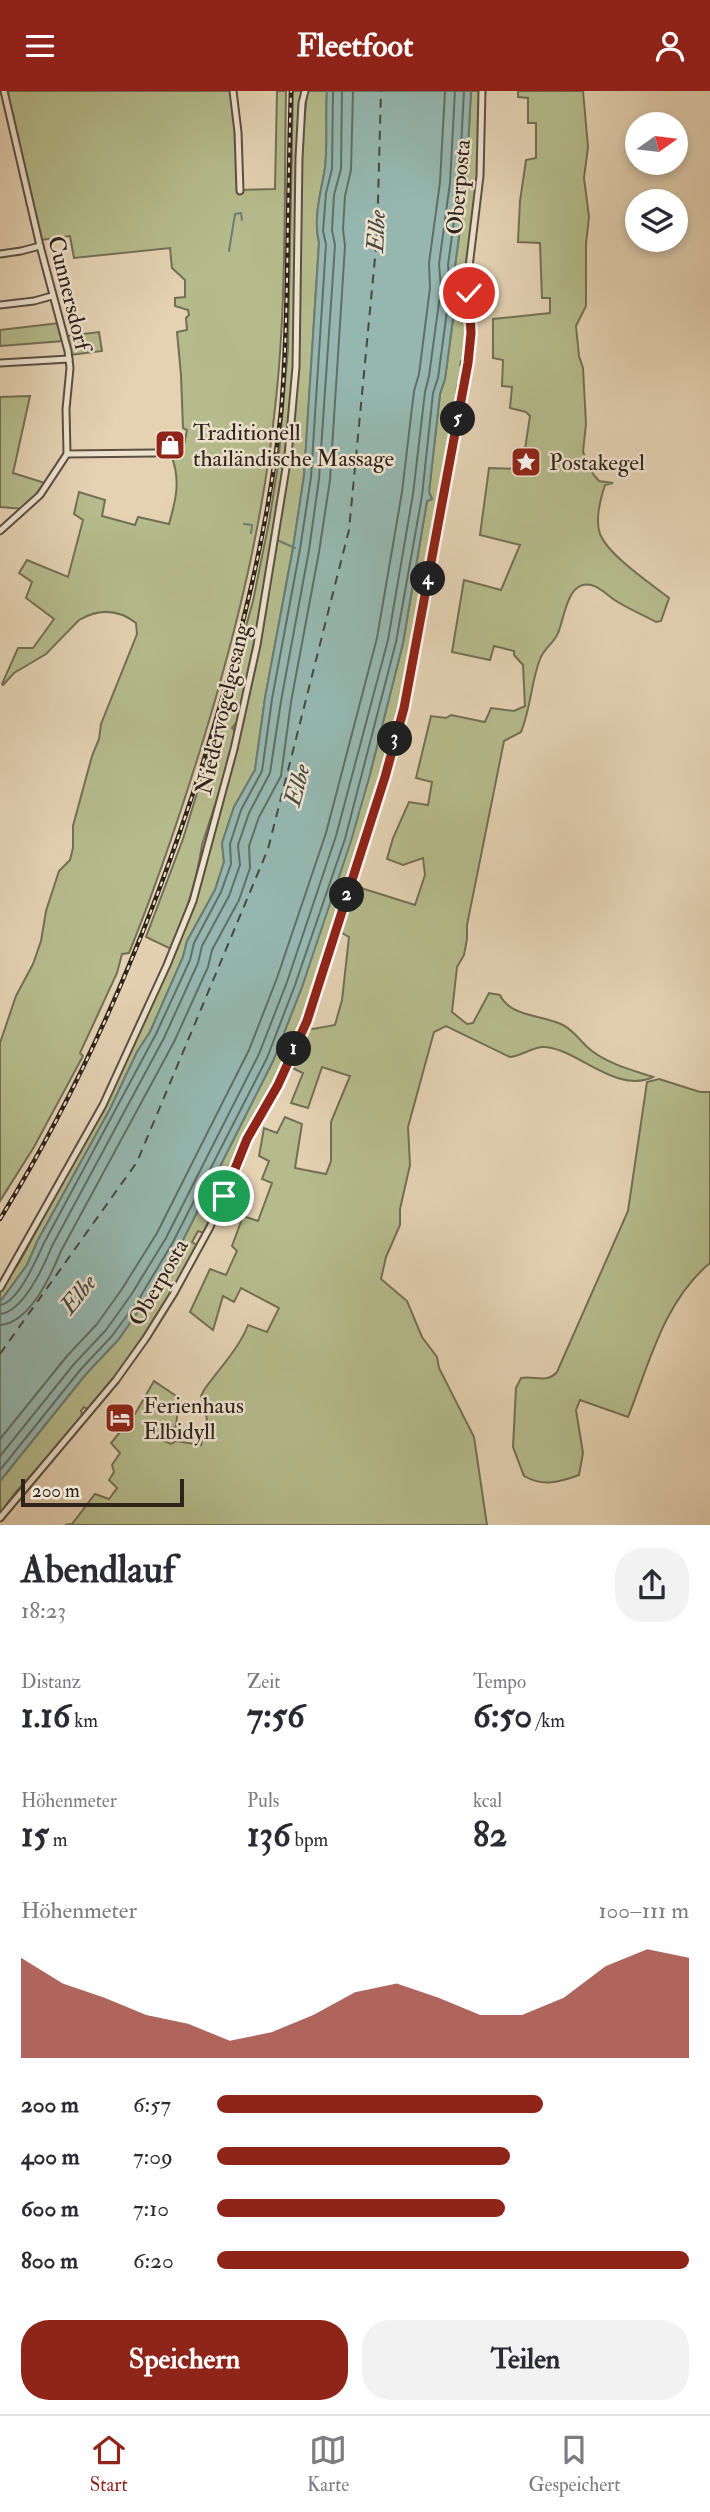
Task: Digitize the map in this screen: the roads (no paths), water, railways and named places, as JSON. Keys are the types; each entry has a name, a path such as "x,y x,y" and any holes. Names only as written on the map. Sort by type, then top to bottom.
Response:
{"street":[{"name":"Cunnersdorf","path":"4,91 34,224 69,359 66,454"},
{"path":"233,91 238,132 240,191"},
{"name":"Niedervogelgesang","path":"0,1288 103,1105 167,965 193,901 234,749 257,645 288,456 296,367 299,158 305,91"},
{"name":"Oberposta","path":"0,1518 116,1380 167,1304 210,1227 247,1139 278,1085 317,993 404,708 450,467 471,333 469,267 480,176 482,91"},
{"path":"0,254 40,246"},
{"path":"0,305 52,296"},
{"path":"0,363 69,359"},
{"path":"0,531 40,495 66,454 155,453"}],"water":[{"name":"Elbe","path":"327,91 471,91 466,185 455,266 457,289 445,379 440,394 429,492 432,499 427,501 403,643 351,841 302,987 273,1061 180,1246 144,1303 118,1340 86,1374 0,1481 0,1302 27,1265 110,1109 137,1052 150,1032 183,957 187,941 215,890 224,862 222,843 234,807 255,770 304,476 319,243 317,214 326,158"}],"waterway":[{"path":"229,251 235,214 241,213 242,220"},
{"path":"244,524 252,525 251,533"},
{"path":"277,540 295,548"}],"railway":[{"path":"0,1219 63,1108 118,992 142,934 206,753 242,626 269,500 281,412 286,330 291,91"}],"place":[{"name":"Traditionell thailändische Massage","path":"170,445"},
{"name":"Postakegel","path":"526,462"},
{"name":"Ferienhaus Elbidyll","path":"120,1418"}]}
